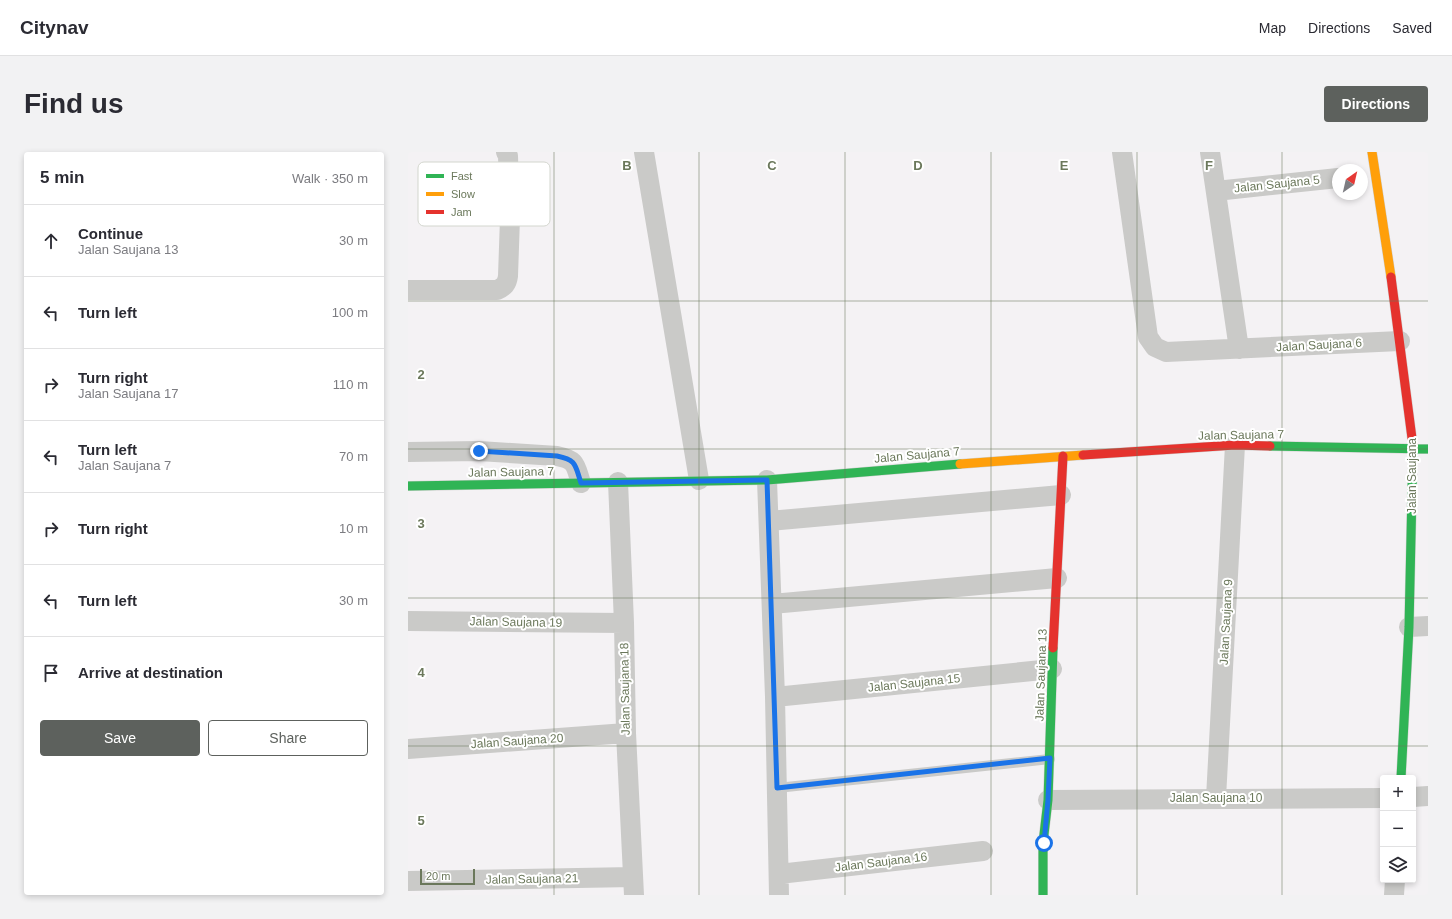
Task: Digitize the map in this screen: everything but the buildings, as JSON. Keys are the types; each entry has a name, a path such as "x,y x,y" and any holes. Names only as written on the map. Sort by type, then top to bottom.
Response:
{"street":[{"path":"506,152 508,162"},
{"path":"644,152 699,480"},
{"name":"Jalan Saujana 6","path":"1122,152 1148,337 1150,342 1160,350 1166,352 1400,341"},
{"path":"1210,152 1239,349"},
{"name":"Jalan Saujana","path":"1372,152 1368,175 1400,341 1414,450 1419,626 1401,775"},
{"name":"Jalan Saujana 5","path":"1216,191 1332,179"},
{"path":"408,290 497,290 502,288 506,283 508,276 510,226"},
{"name":"Jalan Saujana 7","path":"408,486 767,480 1063,456 1235,445 1428,450"},
{"name":"Jalan Saujana 9","path":"1216,798 1235,445"},
{"path":"408,452 479,451 557,456 568,458 573,461 581,483"},
{"name":"Jalan Saujana 13","path":"1043,895 1044,843 1048,800 1052,670 1063,456"},
{"path":"767,480 775,697 779,874 778,895"},
{"name":"Jalan Saujana 18","path":"618,482 624,623 626,733 634,886"},
{"path":"769,521 1061,495"},
{"path":"772,604 1057,578"},
{"name":"Jalan Saujana 19","path":"408,621 624,623"},
{"name":"Jalan Saujana 15","path":"775,697 1052,670"},
{"name":"Jalan Saujana 20","path":"408,750 626,733"},
{"path":"1416,797 1428,796"},
{"name":"Jalan Saujana 10","path":"1048,800 1380,798"},
{"name":"Jalan Saujana 16","path":"779,874 983,851"},
{"name":"Jalan Saujana 21","path":"408,881 634,886"},
{"path":"1394,895 1395,883"}],"lane":[{"path":"777,788 1050,758"}],"traffic: fast":[{"path":"1270,446 1428,449"},
{"path":"1401,775 1409,627 1413,446"},
{"path":"408,486 767,480 960,464"},
{"path":"1043,895 1043,843 1048,800 1053,648"}],"traffic: slow":[{"path":"1372,152 1391,277"},
{"path":"960,464 1083,455"}],"traffic: jam":[{"path":"1391,277 1413,446"},
{"path":"1083,455 1235,445 1270,446"},
{"path":"1053,648 1063,456"}],"route":[{"path":"479,451 568,458 573,461 581,483 767,480 777,788 1050,758 1044,843"}]}
